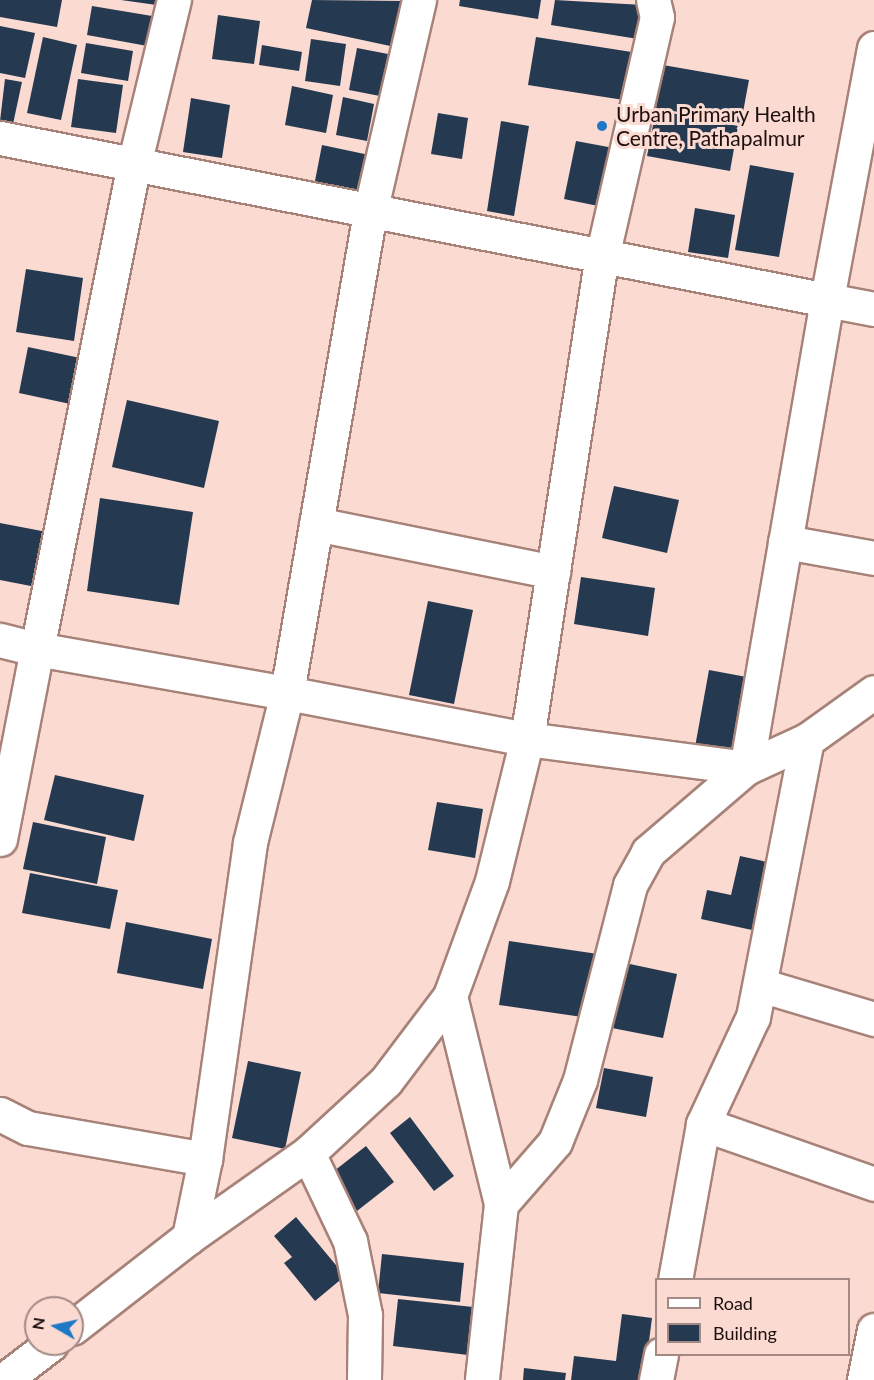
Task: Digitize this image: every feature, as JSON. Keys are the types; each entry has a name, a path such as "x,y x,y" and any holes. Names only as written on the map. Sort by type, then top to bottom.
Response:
{"street":[{"path":"0,839 133,169 174,0"},
{"path":"189,1237 206,1159 250,843 287,693 370,212 419,0"},
{"path":"84,1319 189,1237 308,1153 386,1081 450,996 492,881 527,739 602,257 657,17 653,0"},
{"path":"746,768 827,300 874,48"},
{"path":"0,138 133,169 874,309"},
{"path":"316,524 553,572"},
{"path":"785,542 874,558"},
{"path":"0,640 37,649 287,693 527,739 746,768"},
{"path":"501,1204 555,1142 593,1035 630,885 648,852 746,768 807,740 874,692"},
{"path":"675,1278 703,1124 753,1017 807,740"},
{"path":"760,985 874,1019"},
{"path":"450,996 501,1204 482,1380"},
{"path":"0,1114 28,1128 206,1159"},
{"path":"703,1124 874,1184"},
{"path":"308,1153 350,1241 364,1315 364,1380"},
{"path":"864,1380 874,1330"},
{"path":"4,1380 35,1356"},
{"path":"656,1380 661,1356"}],"building":[{"path":"0,0 62,0 57,27 0,17"},
{"path":"121,0 186,0 185,9"},
{"path":"312,0 404,1 395,47 306,28"},
{"path":"460,0 541,0 538,19 459,6"},
{"path":"555,0 643,5 638,39 551,25"},
{"path":"92,6 158,17 153,47 87,35"},
{"path":"218,15 260,21 254,64 212,59"},
{"path":"0,26 35,33 25,78 0,73"},
{"path":"43,37 77,45 61,120 27,113"},
{"path":"536,37 638,53 630,101 528,85"},
{"path":"311,39 346,44 340,86 305,81"},
{"path":"86,43 133,51 128,81 81,73"},
{"path":"262,45 302,52 299,71 259,65"},
{"path":"357,48 388,54 380,96 349,90"},
{"path":"663,65 749,80 741,123 656,108"},
{"path":"5,79 22,82 13,124 0,121"},
{"path":"78,79 123,85 116,133 71,127"},
{"path":"292,86 333,95 326,133 285,125"},
{"path":"343,97 374,104 367,141 336,135"},
{"path":"191,98 230,105 222,158 183,152"},
{"path":"656,110 738,126 730,171 647,156"},
{"path":"438,113 468,118 462,159 431,154"},
{"path":"501,121 529,126 514,216 487,211"},
{"path":"576,141 619,149 608,208 564,199"},
{"path":"322,145 374,156 365,197 314,186"},
{"path":"750,165 794,173 779,257 735,250"},
{"path":"695,208 735,215 728,258 688,252"},
{"path":"26,269 83,278 74,341 16,332"},
{"path":"28,347 85,359 75,405 19,393"},
{"path":"127,400 219,421 204,488 112,467"},
{"path":"614,486 679,500 667,553 602,538"},
{"path":"100,498 193,512 179,605 87,591"},
{"path":"0,523 47,532 36,587 0,580"},
{"path":"581,577 655,588 648,636 574,624"},
{"path":"428,601 473,610 454,704 409,695"},
{"path":"709,670 752,678 736,766 693,758"},
{"path":"55,775 144,795 134,841 44,820"},
{"path":"437,802 483,809 475,858 428,850"},
{"path":"33,822 106,837 97,884 23,869"},
{"path":"740,856 767,862 752,930 701,919 707,890 731,895"},
{"path":"30,873 118,890 110,929 22,913"},
{"path":"126,922 212,939 203,989 117,973"},
{"path":"509,941 598,954 589,1018 499,1005"},
{"path":"625,963 677,974 663,1038 612,1028"},
{"path":"248,1061 301,1072 285,1149 232,1138"},
{"path":"604,1068 653,1077 646,1117 596,1108"},
{"path":"410,1117 454,1176 434,1191 390,1133"},
{"path":"366,1146 394,1182 357,1211 329,1175"},
{"path":"296,1217 345,1276 315,1301 284,1263 292,1257 274,1236"},
{"path":"382,1254 464,1263 460,1302 378,1293"},
{"path":"398,1299 473,1307 468,1355 393,1346"},
{"path":"622,1314 652,1318 644,1380 571,1380 574,1356 616,1361"},
{"path":"524,1368 566,1373 565,1380 523,1380"}],"place":[{"name":"Urban Primary Health Centre, Pathapalmur","path":"602,126"}]}
